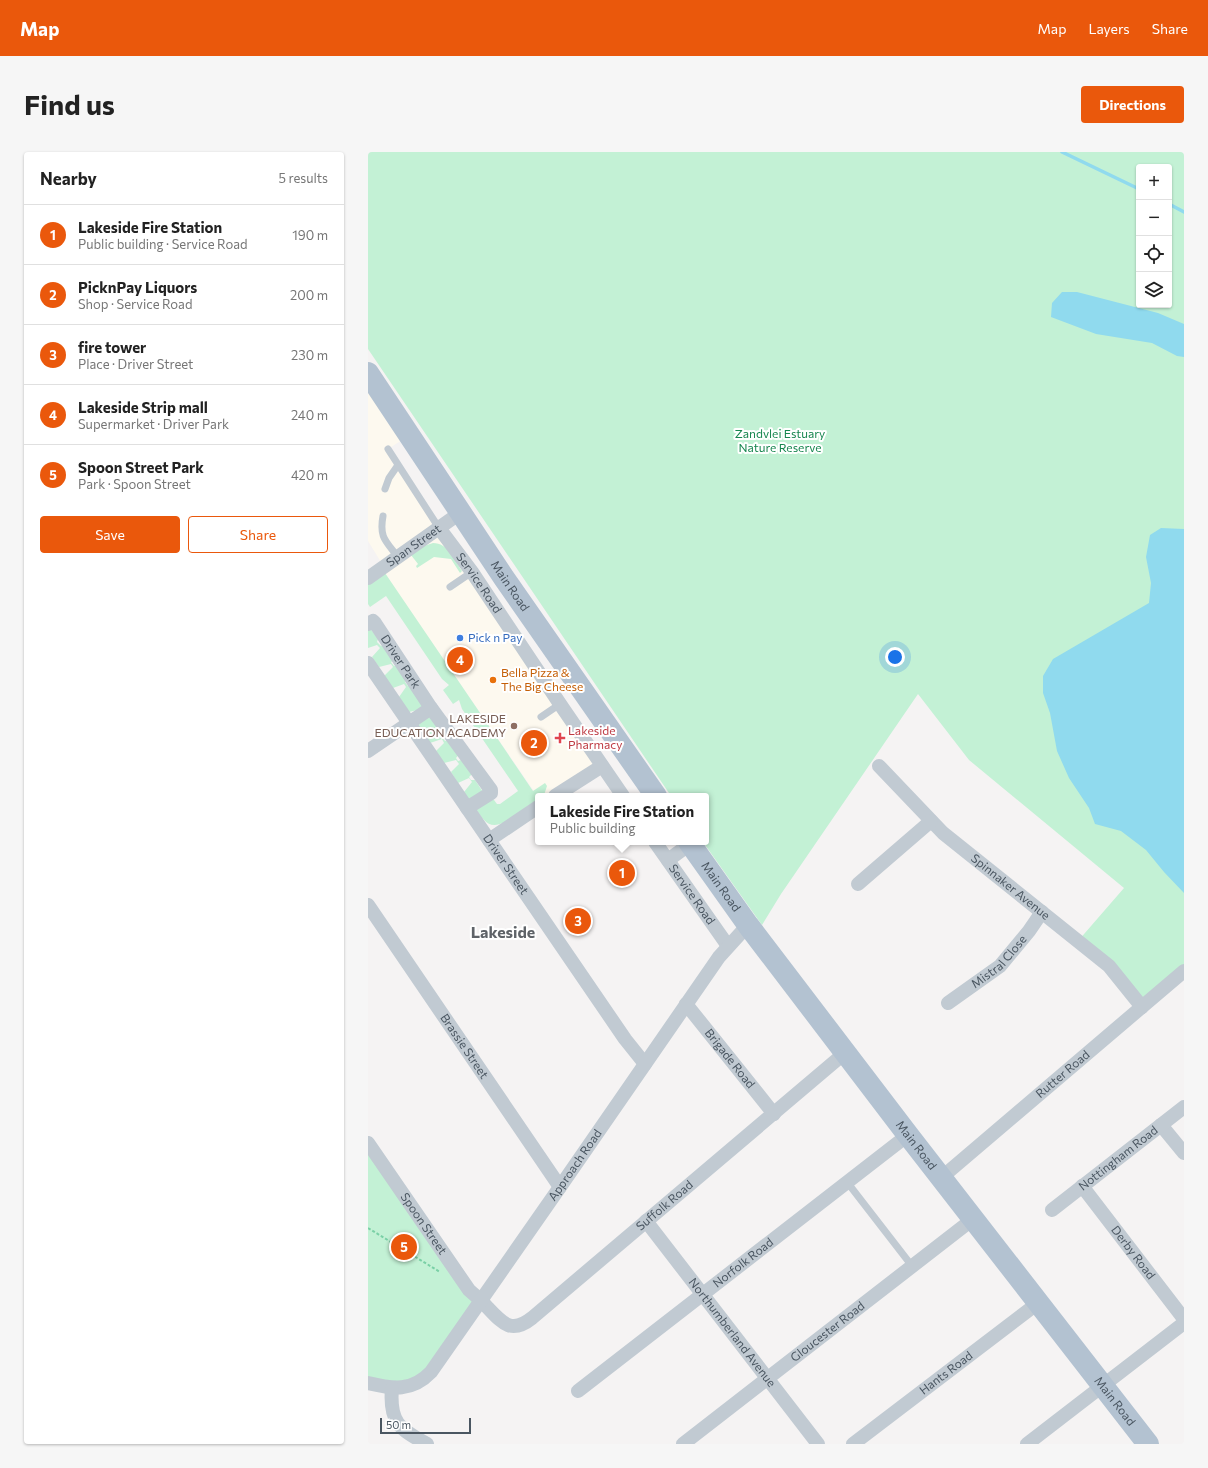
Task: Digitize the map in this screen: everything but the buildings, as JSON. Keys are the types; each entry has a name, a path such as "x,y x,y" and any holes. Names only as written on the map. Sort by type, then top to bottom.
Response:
{"main road":[{"name":"Main Road","path":"368,374 460,514 654,793"},
{"name":"Main Road","path":"691,845 748,925 908,1135 1148,1444"}],"street":[{"name":"Span Street","path":"368,578 460,514"},
{"name":"Service Road","path":"439,528 472,572 621,793"},
{"name":"Driver Park","path":"368,624 373,621 375,623 428,710 491,790 491,793 467,808"},
{"name":"Driver Street","path":"368,663 625,1039 645,1064"},
{"path":"368,751 428,710"},
{"path":"560,793 602,766"},
{"name":"Spinnaker Avenue","path":"879,766 943,833 1109,966 1142,1007"},
{"path":"489,840 535,809"},
{"path":"858,884 931,821"},
{"name":"Service Road","path":"658,845 728,946"},
{"path":"668,860 687,845"},
{"name":"Brassie Street","path":"368,905 560,1187"},
{"name":"Mistral Close","path":"948,1003 1000,966 1029,931 1042,912"},
{"name":"Approach Road","path":"392,1388 409,1386 426,1376 438,1362 719,957 748,925"},
{"name":"Rutter Road","path":"941,1178 1184,971"},
{"name":"Brigade Road","path":"686,1004 774,1114"},
{"name":"Suffolk Road","path":"482,1300 502,1322 508,1326 517,1327 525,1324 846,1052"},
{"name":"Nottingham Road","path":"1052,1210 1184,1108"},
{"path":"1161,1125 1184,1153"},
{"name":"Norfolk Road","path":"578,1391 908,1135"},
{"name":"Spoon Street","path":"368,1143 469,1290 482,1300"},
{"name":"Derby Road","path":"1082,1186 1184,1319"},
{"name":"Gloucester Road","path":"683,1444 973,1220"},
{"name":"Northumberland Avenue","path":"646,1221 818,1444"},
{"name":"Hants Road","path":"853,1444 1038,1303"},
{"path":"1027,1444 1184,1323"},
{"path":"368,1383 392,1388 391,1402 393,1412 401,1427 427,1444"}],"lane":[{"name":"Service Road","path":"388,449 439,528"},
{"path":"385,489 389,478 398,465"},
{"path":"383,516 381,526 382,535 398,558"},
{"path":"450,587 472,572"},
{"path":"541,717 560,704"},
{"path":"847,1182 912,1266"}],"path":[{"path":"368,1228 442,1274"}],"shaded area":[{"path":"368,391 402,440 388,449 602,766 560,793 535,793 391,583 385,573 384,567 368,541"}],"green space":[{"name":"Zandvlei Estuary Nature Reserve","path":"368,152 1184,152 1184,971 1142,1007 1078,941 1124,888 969,760 918,694 781,894 762,925 705,845 709,845 709,793 669,793 368,349"},
{"path":"433,543 443,546 450,552 462,571 460,573 451,559 434,557 417,568 416,566 418,564 411,555 424,546"},
{"path":"385,573 533,791 545,783 547,786 545,793 535,793 535,801 505,822 491,825 484,820 476,809 491,799 497,804 500,804 518,791 462,709 459,700 453,704 443,690 449,685 442,679 386,596 370,607 368,604 368,584"},
{"path":"370,628 378,639 377,642 381,646 385,645 394,666 398,665 406,680 405,682 408,686 412,684 423,699 422,709 409,712 399,697 406,687 404,684 393,688 384,676 393,667 391,664 379,667 372,657 380,648 377,645 368,648 368,629"},
{"path":"426,715 441,725 442,737 445,741 448,740 460,753 456,758 458,761 464,759 472,774 469,777 471,780 475,780 483,792 471,803 464,792 472,782 469,778 458,783 451,772 459,764 456,760 444,763 436,751 444,743 442,739 430,743 418,725"},
{"path":"368,1143 482,1300 422,1380 368,1383"}],"water":[{"path":"1062,292 1077,292 1158,313 1184,324 1184,357 1177,356 1152,343 1096,334 1051,317 1052,303"},
{"path":"1161,528 1184,529 1184,893 1146,850 1121,831 1095,824 1089,808 1069,778 1057,751 1050,713 1043,693 1043,676 1053,659 1149,603 1151,583 1146,557 1150,535"}],"waterway":[{"path":"1062,152 1136,188"},
{"path":"1172,206 1184,212"}],"place":[{"name":"Pick n Pay","path":"460,638"},
{"name":"Lakeside Strip mall","path":"460,660"},
{"name":"Bella Pizza & The Big Cheese","path":"493,680"},
{"name":"LAKESIDE EDUCATION ACADEMY","path":"514,726"},
{"name":"Lakeside Pharmacy","path":"560,738"},
{"name":"PicknPay Liquors","path":"534,743"},
{"name":"Lakeside Fire Station","path":"622,873"},
{"name":"fire tower","path":"578,921"},
{"name":"Spoon Street Park","path":"404,1247"}],"district":[{"name":"Lakeside","path":"503,932"}]}
